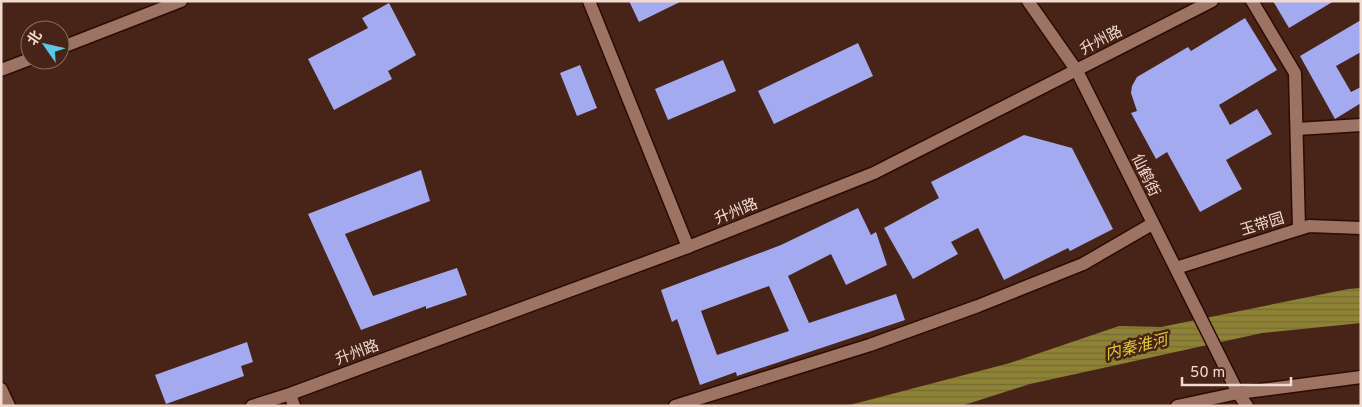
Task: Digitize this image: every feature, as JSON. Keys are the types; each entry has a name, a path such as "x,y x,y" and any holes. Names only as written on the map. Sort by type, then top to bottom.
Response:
{"street":[{"path":"70,44 181,1"},
{"path":"589,1 688,247"},
{"name":"仙鹤街","path":"1028,1 1077,71 1152,224 1176,268 1186,293 1238,393"},
{"name":"升州路","path":"252,406 292,400 874,173 1212,1"},
{"path":"1252,1 1295,73 1299,229"},
{"path":"1,70 20,63"},
{"path":"1297,129 1361,125"},
{"path":"675,406 870,345 978,306 1083,264 1152,224"},
{"name":"玉带园","path":"1176,268 1309,226 1361,228"},
{"path":"1177,406 1238,393 1361,377"},
{"path":"1,389 9,406"},
{"path":"1238,393 1247,406"}],"water":[{"name":"内秦淮河","path":"1361,288 1361,323 1262,333 1030,384 961,406 846,406 1010,363 1119,326 1161,327 1348,289"}],"building":[{"path":"629,1 682,1 639,22"},
{"path":"1273,1 1334,1 1289,28"},
{"path":"389,3 416,55 388,71 392,79 334,110 308,59 368,28 362,18"},
{"path":"1245,18 1277,70 1219,105 1230,125 1257,109 1272,134 1226,160 1242,189 1200,212 1167,152 1156,159 1131,113 1137,111 1131,93 1132,86 1137,77 1188,47 1191,51"},
{"path":"1361,20 1361,52 1336,66 1351,92 1361,87 1361,103 1335,119 1300,56"},
{"path":"858,43 873,76 774,124 758,91"},
{"path":"723,60 736,91 668,120 655,89"},
{"path":"580,65 597,108 577,116 560,73"},
{"path":"1024,135 1072,148 1113,229 1070,251 1068,248 1004,280 978,228 951,242 958,254 913,279 884,228 939,198 931,182"},
{"path":"421,170 430,201 345,234 373,296 457,268 467,295 426,309 426,306 361,330 308,214"},
{"path":"858,208 871,235 876,232 887,265 846,285 831,254 788,276 809,323 896,294 905,320 737,376 736,372 700,385 677,319 672,322 661,290 781,245","holes":["769,286 789,331 717,355 701,311"]},
{"path":"247,342 253,362 241,366 244,376 166,404 155,375"}]}
